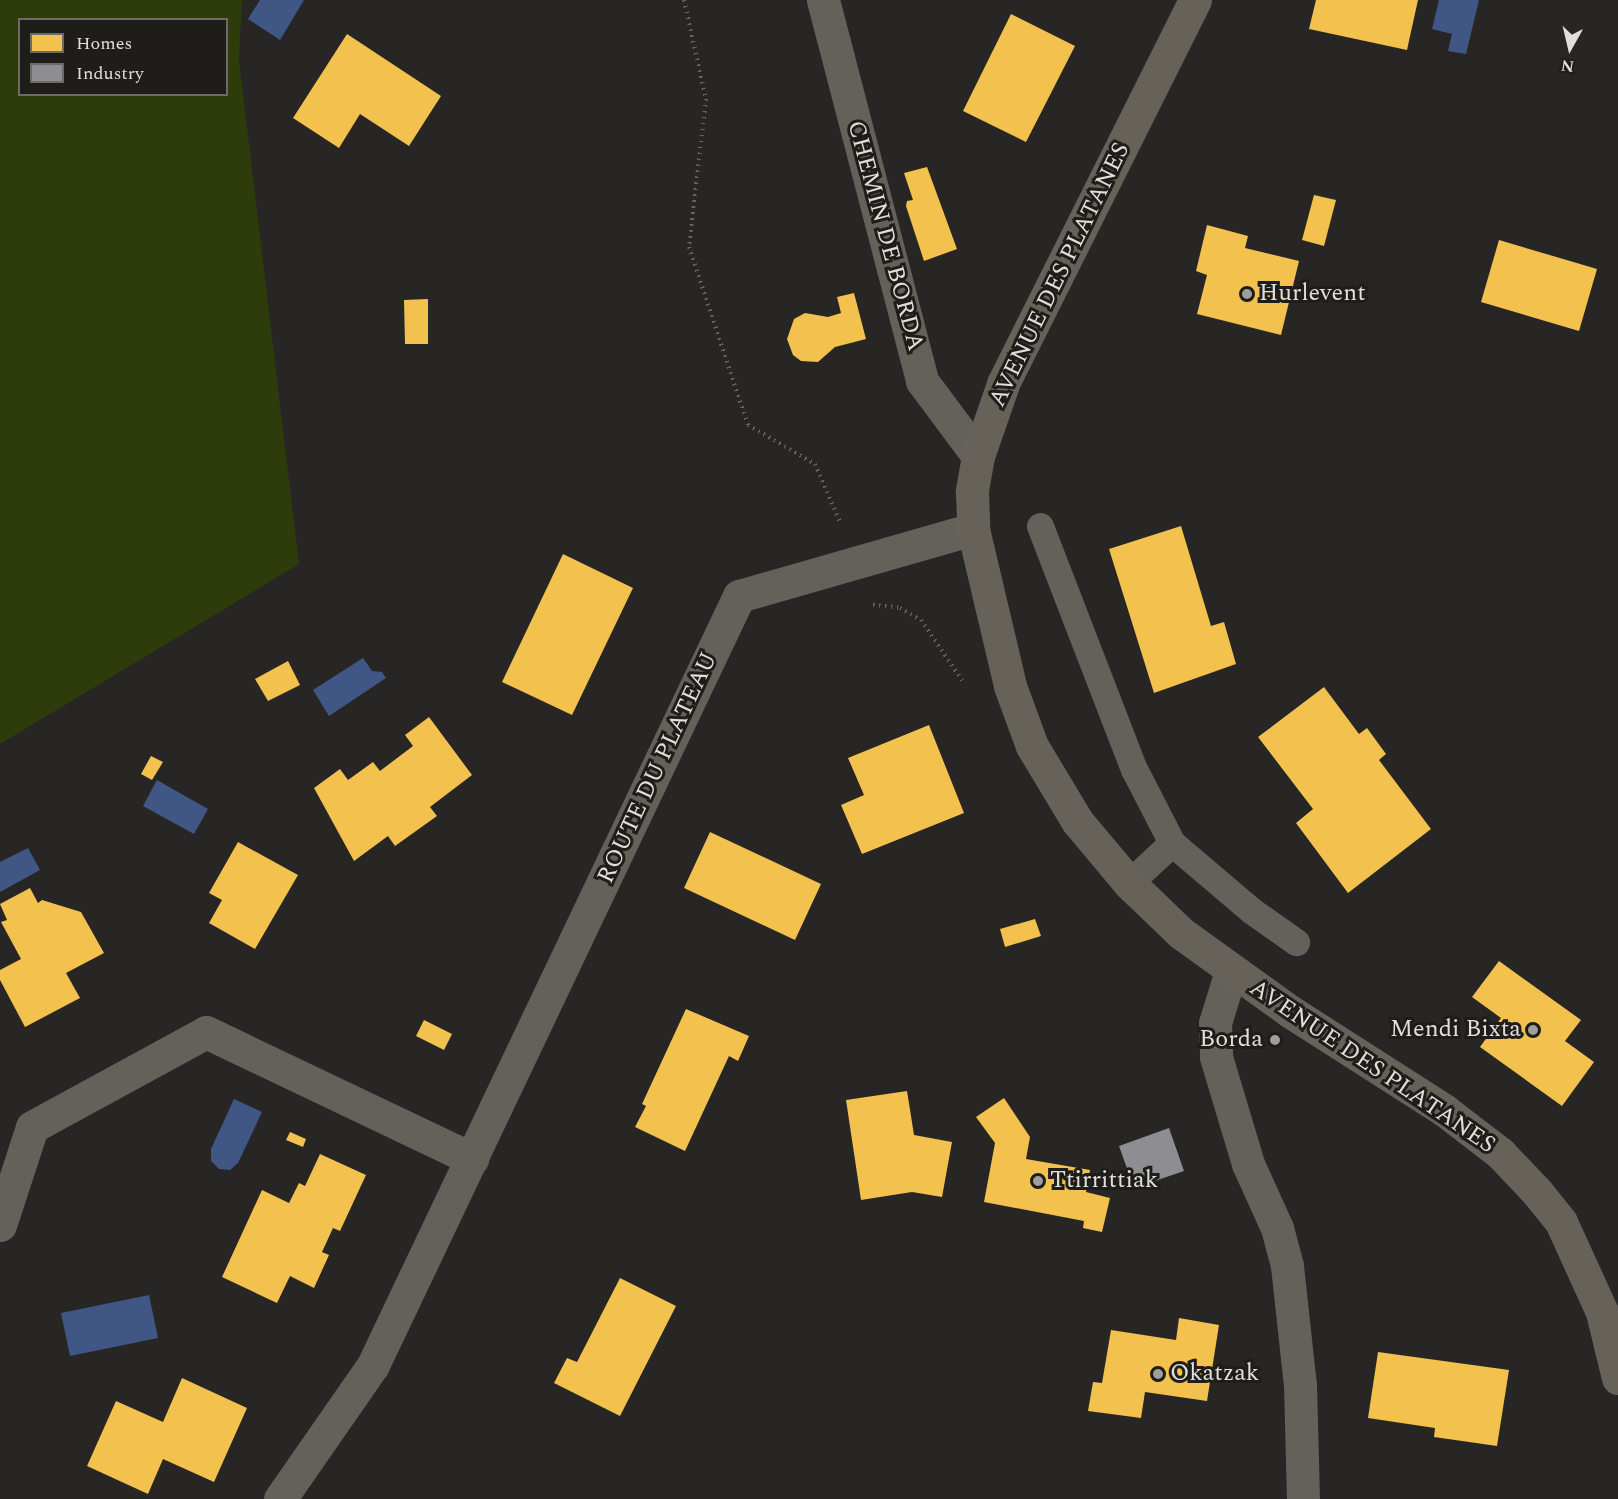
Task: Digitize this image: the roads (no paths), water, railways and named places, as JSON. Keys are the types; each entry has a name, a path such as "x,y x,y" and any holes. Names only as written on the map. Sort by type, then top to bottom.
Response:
{"street":[{"name":"CHEMIN DE BORDA","path":"824,0 922,381 978,456"},
{"name":"AVENUE DES PLATANES","path":"1195,0 1003,384 978,456 972,491 973,529 993,625 1032,746 1077,821 1129,883 1181,933 1232,971 1444,1110 1500,1153 1538,1192 1561,1222 1602,1312 1618,1378"},
{"name":"ROUTE DU PLATEAU","path":"280,1499 373,1365 740,596 973,529"},
{"path":"1232,971 1215,1023 1216,1057 1248,1164 1277,1228 1287,1266 1300,1385 1303,1499"},
{"path":"0,1225 32,1127 206,1032 472,1159"}],"lane":[{"path":"1040,526 1134,769 1172,843 1252,911 1296,942"},
{"path":"1129,883 1172,843"}],"water":[{"path":"260,0 304,0 280,40 248,19"},
{"path":"1439,0 1479,0 1466,54 1448,51 1452,34 1432,29"},
{"path":"363,658 372,671 382,672 386,678 329,716 313,690"},
{"path":"157,780 208,809 194,834 143,806"},
{"path":"28,848 40,870 0,892 0,862"},
{"path":"234,1099 262,1112 238,1163 230,1170 219,1169 211,1161 211,1149"},
{"path":"149,1295 158,1338 70,1356 61,1313"}],"place":[{"name":"Hurlevent","path":"1247,294"},
{"name":"Mendi Bixta","path":"1533,1030"},
{"name":"Borda","path":"1275,1040"},
{"name":"Ttirrittiak","path":"1038,1181"},
{"name":"Okatzak","path":"1158,1374"}]}
